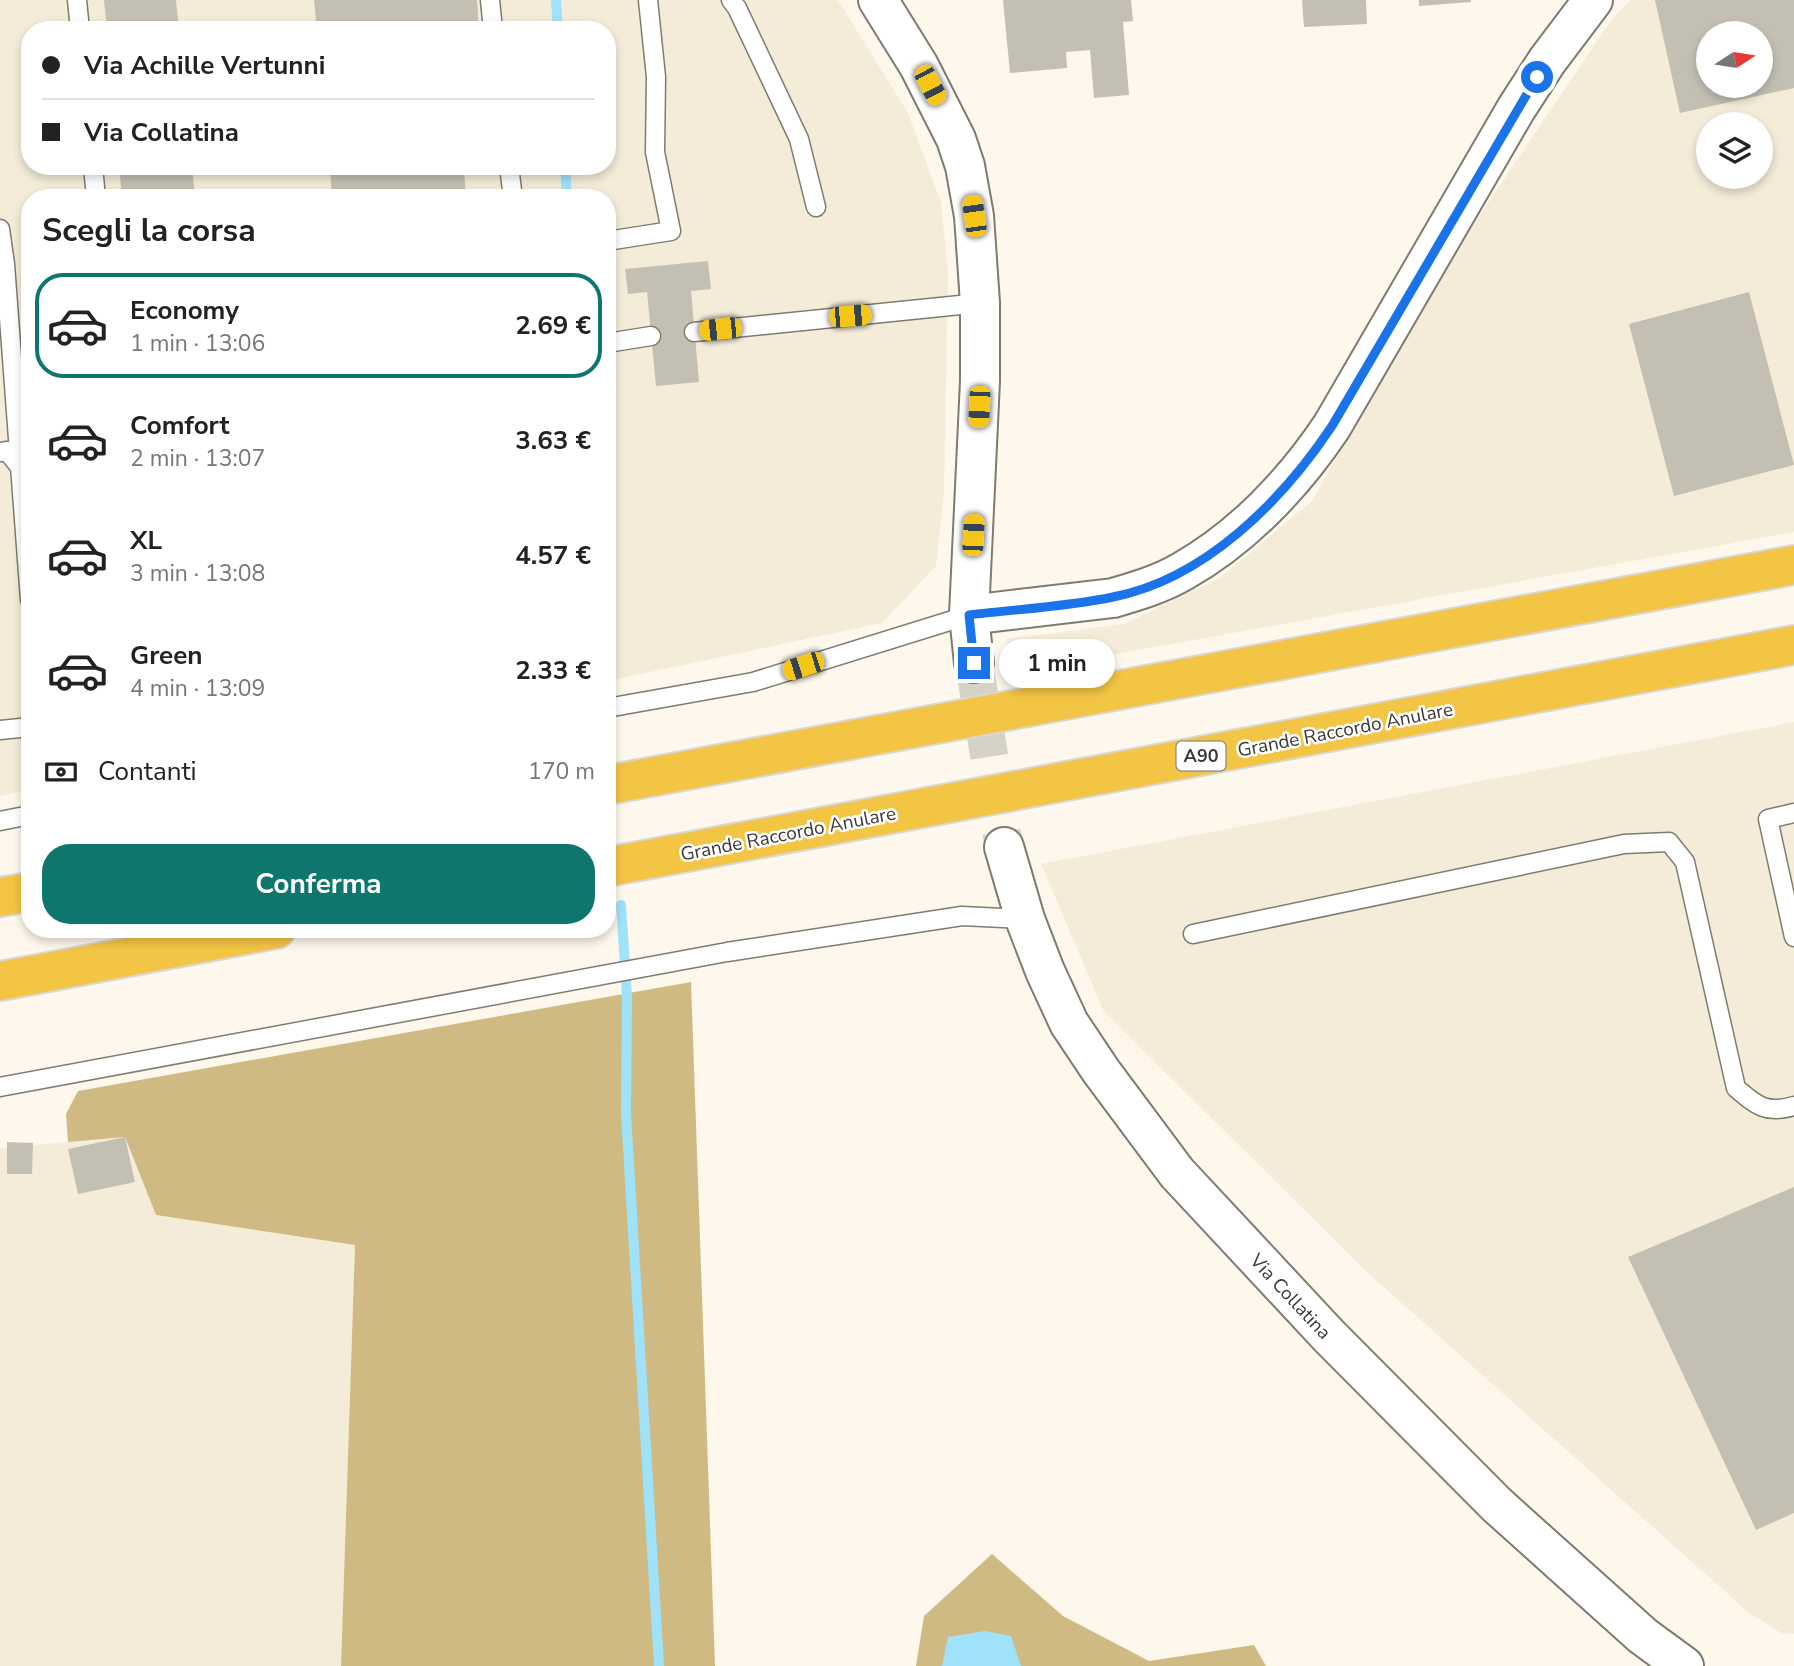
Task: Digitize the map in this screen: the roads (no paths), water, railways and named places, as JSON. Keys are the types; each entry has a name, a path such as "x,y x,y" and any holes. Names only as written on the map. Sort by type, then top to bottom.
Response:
{"highway":[{"path":"616,783 1794,565"},
{"name":"Grande Raccordo Anulare","path":"616,865 1794,645"},
{"path":"0,981 228,938"}],"street":[{"path":"878,0 919,66 956,139 965,166 974,216 980,381 969,615 974,663"},
{"path":"969,615 1113,598 1136,591 1183,571 1245,526 1291,481 1332,426 1516,110 1547,61 1593,0"},
{"name":"Via Collatina","path":"1004,847 1025,919 1069,1024 1177,1173 1329,1336 1497,1505 1643,1636 1684,1666"}],"lane":[{"path":"77,0 79,21"},
{"path":"490,0 492,21"},
{"path":"616,240 671,231 655,152 656,77 648,0"},
{"path":"731,0 799,139 816,207"},
{"path":"0,229 5,264 21,490"},
{"path":"694,332 979,303"},
{"path":"616,342 651,336"},
{"path":"0,452 7,451 19,466"},
{"path":"616,707 753,682 969,615"},
{"path":"0,730 21,728"},
{"path":"1794,813 1768,819 1794,937"},
{"path":"0,821 21,817"},
{"path":"1193,934 1624,844 1669,842 1685,862 1736,1088 1756,1104 1777,1110 1794,1106"},
{"path":"0,1087 727,952 962,916 1025,919"}],"water":[{"path":"985,1631 1011,1636 1021,1666 942,1666 948,1637"}],"waterway":[{"path":"556,0 557,21"},
{"path":"566,175 566,189"},
{"path":"621,905 627,996 626,1114 659,1666"}],"tunnel":[{"path":"974,663 1004,847"}]}
